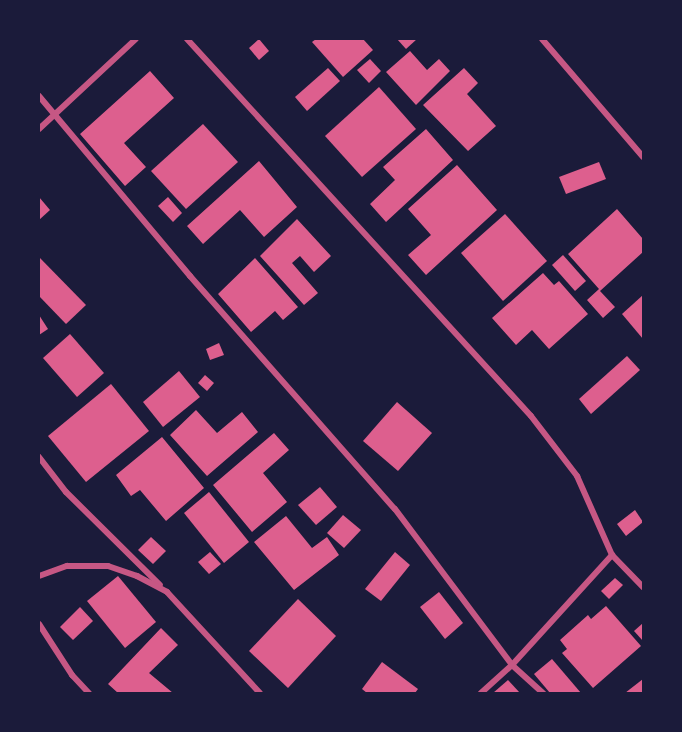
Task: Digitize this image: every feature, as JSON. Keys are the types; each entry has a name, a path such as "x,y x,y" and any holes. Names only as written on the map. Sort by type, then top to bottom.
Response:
{"street":[{"path":"39,129 136,39"},
{"path":"188,39 531,416 577,476 612,555 643,587"},
{"path":"542,39 643,157"},
{"path":"39,96 198,285 395,509 513,665 543,693"},
{"path":"39,457 66,492 167,592 260,693"},
{"path":"481,693 513,665 612,555"},
{"path":"39,576 67,566 108,566 167,592"},
{"path":"39,624 72,675 89,693"}],"building":[{"path":"259,39 269,51 259,60 249,48"},
{"path":"316,39 363,39 373,50 343,77 312,42"},
{"path":"397,39 417,39 406,49"},
{"path":"410,51 427,70 439,59 450,71 416,105 386,72"},
{"path":"370,59 381,71 369,83 357,70"},
{"path":"328,68 340,81 307,111 295,97"},
{"path":"464,68 478,83 467,94 496,126 468,151 423,105"},
{"path":"150,71 174,98 124,143 146,167 125,186 80,134"},
{"path":"379,87 416,129 362,177 325,136"},
{"path":"203,124 238,162 186,209 151,171"},
{"path":"426,129 453,160 386,222 370,204 395,180 383,167"},
{"path":"259,161 297,207 264,237 240,210 203,244 187,226"},
{"path":"599,162 606,179 566,194 559,177"},
{"path":"457,165 497,210 426,275 408,255 431,235 408,209"},
{"path":"39,197 50,210 39,220"},
{"path":"168,197 182,213 173,222 158,206"},
{"path":"617,209 643,239 643,252 600,291 615,307 603,318 587,300 599,289 568,254"},
{"path":"505,214 547,261 503,301 461,253"},
{"path":"297,219 331,256 314,272 300,256 292,263 318,293 304,305 260,256"},
{"path":"563,255 586,281 575,291 552,265"},
{"path":"39,257 86,305 66,324 39,296"},
{"path":"255,258 298,307 283,320 275,311 251,332 218,294"},
{"path":"543,273 554,285 559,281 588,314 549,349 532,330 516,345 492,318"},
{"path":"643,295 643,339 622,314"},
{"path":"39,315 48,329 39,335"},
{"path":"70,334 104,373 77,397 43,358"},
{"path":"219,343 224,355 210,360 206,349"},
{"path":"627,356 640,370 591,414 579,399"},
{"path":"179,371 200,397 163,427 143,402"},
{"path":"205,375 214,383 207,391 198,383"},
{"path":"111,384 149,431 86,482 48,436"},
{"path":"397,402 432,433 398,471 363,441"},
{"path":"196,410 217,433 242,412 258,432 207,476 170,435"},
{"path":"274,433 289,450 263,473 287,502 252,532 213,485"},
{"path":"162,437 204,488 166,521 140,490 131,496 116,475"},
{"path":"320,487 337,507 316,525 298,505"},
{"path":"209,492 249,542 224,563 184,513"},
{"path":"635,510 643,522 626,536 617,524"},
{"path":"343,515 361,530 344,548 327,533"},
{"path":"286,516 312,548 327,537 339,555 294,590 254,542"},
{"path":"151,537 166,551 153,564 138,550"},
{"path":"210,552 221,564 209,574 198,562"},
{"path":"395,552 410,565 381,601 365,589"},
{"path":"118,576 156,622 125,648 87,601"},
{"path":"615,578 623,585 609,599 601,591"},
{"path":"439,592 463,623 445,639 420,607"},
{"path":"298,599 336,636 288,688 249,651"},
{"path":"606,606 641,646 593,688 562,653 567,649 560,640 588,615 591,619"},
{"path":"80,607 93,621 73,640 60,627"},
{"path":"643,623 643,641 634,631"},
{"path":"161,628 178,645 149,673 173,693 118,693 108,684"},
{"path":"552,659 581,693 550,693 534,674"},
{"path":"382,662 418,689 415,693 367,693 362,689"},
{"path":"643,679 643,693 625,693"},
{"path":"508,680 520,693 493,693"}]}
